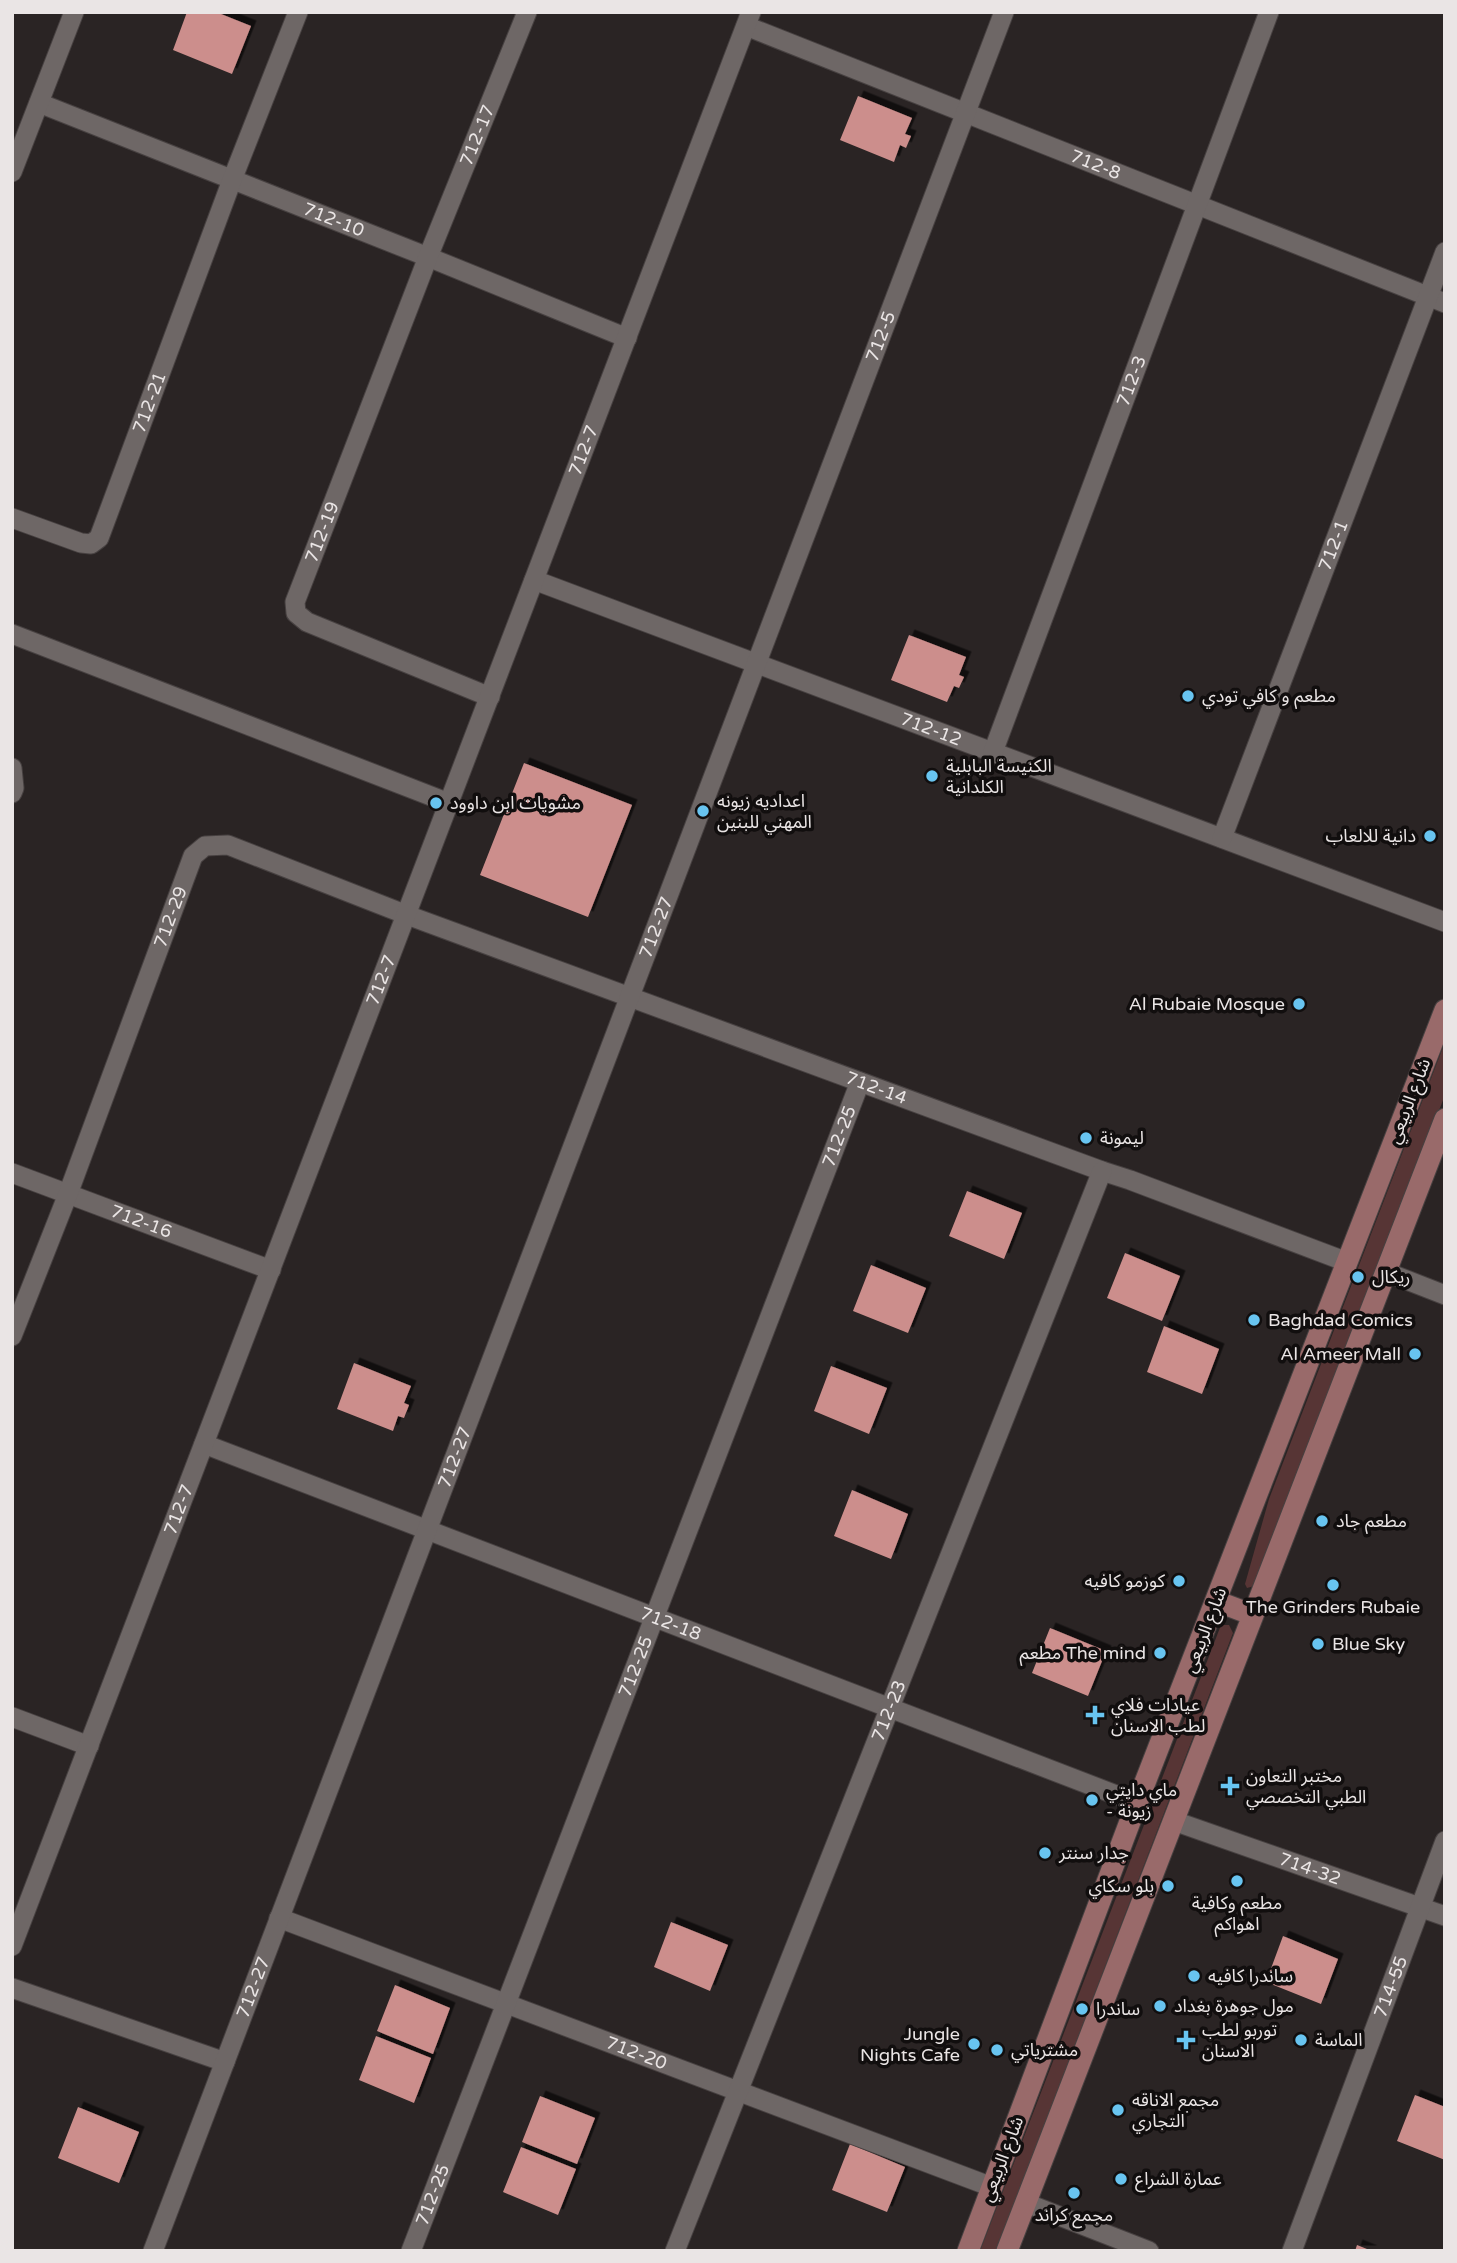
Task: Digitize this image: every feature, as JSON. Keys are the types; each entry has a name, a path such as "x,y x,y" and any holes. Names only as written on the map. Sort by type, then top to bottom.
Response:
{"street":[{"path":"12,172 74,12"},
{"path":"232,180 298,12"},
{"name":"712-17","path":"428,257 527,12"},
{"name":"712-5","path":"756,663 1004,12"},
{"name":"712-3","path":"993,752 1269,12"},
{"name":"712-8","path":"749,19 965,113 1436,300"},
{"name":"712-7","path":"12,1946 749,19"},
{"name":"712-10","path":"39,103 626,338"},
{"name":"712-21","path":"12,518 80,543 91,544 99,538 232,180"},
{"name":"712-1","path":"1222,838 1436,300 1445,252"},
{"name":"712-19","path":"428,257 295,602 296,613 307,622 490,696"},
{"name":"712-12","path":"534,580 1445,922"},
{"path":"12,634 449,803"},
{"name":"712-27","path":"153,2251 756,663"},
{"path":"12,768 12,793"},
{"name":"712-29","path":"12,1336 68,1194 193,856 205,846 228,845 407,915"},
{"name":"712-14","path":"407,915 1347,1262"},
{"name":"شارع الربيعي","path":"968,2251 1445,1010"},
{"name":"712-25","path":"411,2251 860,1082"},
{"path":"1007,2251 1445,1119"},
{"name":"712-23","path":"675,2251 1102,1171"},
{"name":"712-16","path":"12,1173 271,1270"},
{"path":"1386,1272 1445,1295"},
{"name":"712-18","path":"204,1444 1138,1803"},
{"path":"1216,1601 1253,1615"},
{"path":"12,1717 89,1746"},
{"name":"714-32","path":"1174,1821 1445,1916"},
{"name":"714-55","path":"1292,2251 1445,1841"},
{"name":"712-20","path":"279,1918 992,2187"},
{"path":"12,1988 225,2062"},
{"path":"1026,2203 1149,2251"}],"shaded area":[{"path":"1445,1042 1445,1095 1254,1586 1247,1588 1245,1584 1269,1499"},
{"path":"1221,1625 1229,1625 1233,1633 996,2251 980,2251"}],"building":[{"path":"187,12 216,12 251,26 232,74 173,50"},
{"path":"858,96 912,118 905,134 911,136 906,148 900,145 894,162 840,140"},
{"path":"909,635 966,657 959,675 964,677 959,688 954,686 947,702 891,680"},
{"path":"524,763 632,805 588,917 480,875"},
{"path":"967,1191 1022,1213 1004,1259 949,1236"},
{"path":"1125,1253 1180,1276 1162,1321 1107,1298"},
{"path":"871,1265 926,1288 908,1333 853,1311"},
{"path":"1164,1326 1219,1349 1202,1394 1147,1372"},
{"path":"354,1363 411,1386 404,1403 409,1405 404,1418 398,1416 393,1431 337,1409"},
{"path":"831,1366 887,1388 869,1434 814,1411"},
{"path":"852,1490 908,1514 891,1559 834,1536"},
{"path":"1050,1628 1106,1651 1088,1696 1032,1673"},
{"path":"671,1922 728,1945 710,1991 654,1967"},
{"path":"1283,1936 1338,1959 1321,2004 1266,1982"},
{"path":"395,1985 450,2008 433,2054 377,2031"},
{"path":"376,2036 431,2058 414,2103 359,2080"},
{"path":"1415,2095 1445,2107 1445,2160 1397,2141"},
{"path":"540,2096 595,2118 577,2164 522,2142"},
{"path":"78,2107 139,2132 119,2183 58,2158"},
{"path":"850,2144 905,2167 887,2212 832,2190"},
{"path":"521,2147 576,2169 558,2215 503,2192"},
{"path":"1357,2245 1372,2251 1355,2251"}],"place":[{"name":"مطعم و كافي تودي","path":"1188,696"},
{"name":"الكنيسة البابلية الكلدانية","path":"932,776"},
{"name":"مشويات ابن داوود","path":"436,803"},
{"name":"اعداديه زيونه المهني للبنين","path":"703,811"},
{"name":"دانية للالعاب","path":"1430,836"},
{"name":"Al Rubaie Mosque","path":"1299,1004"},
{"name":"ليمونة","path":"1086,1138"},
{"name":"ريكال","path":"1358,1277"},
{"name":"Baghdad Comics","path":"1254,1320"},
{"name":"Al Ameer Mall","path":"1415,1354"},
{"name":"مطعم جاد","path":"1322,1521"},
{"name":"كوزمو كافيه","path":"1179,1581"},
{"name":"The Grinders Rubaie","path":"1333,1585"},
{"name":"Blue Sky","path":"1318,1644"},
{"name":"مطعم The mind","path":"1160,1653"},
{"name":"عيادات فلاي لطب الاسنان","path":"1095,1715"},
{"name":"مختبر التعاون الطبي التخصصي","path":"1230,1786"},
{"name":"ماي دايتي - زيونة","path":"1092,1800"},
{"name":"جدار سنتر","path":"1045,1853"},
{"name":"مطعم وكافية اهواكم","path":"1237,1881"},
{"name":"بلو سكاي","path":"1168,1886"},
{"name":"ساندرا كافيه","path":"1194,1976"},
{"name":"مول جوهرة بغداد","path":"1160,2006"},
{"name":"ساندرا","path":"1082,2009"},
{"name":"توربو لطب الاسنان","path":"1186,2040"},
{"name":"الماسة","path":"1301,2040"},
{"name":"Jungle Nights Cafe","path":"974,2044"},
{"name":"مشترياتي","path":"997,2050"},
{"name":"مجمع الاناقه التجاري","path":"1118,2110"},
{"name":"عمارة الشراع","path":"1121,2179"},
{"name":"مجمع كراند","path":"1074,2193"}]}
